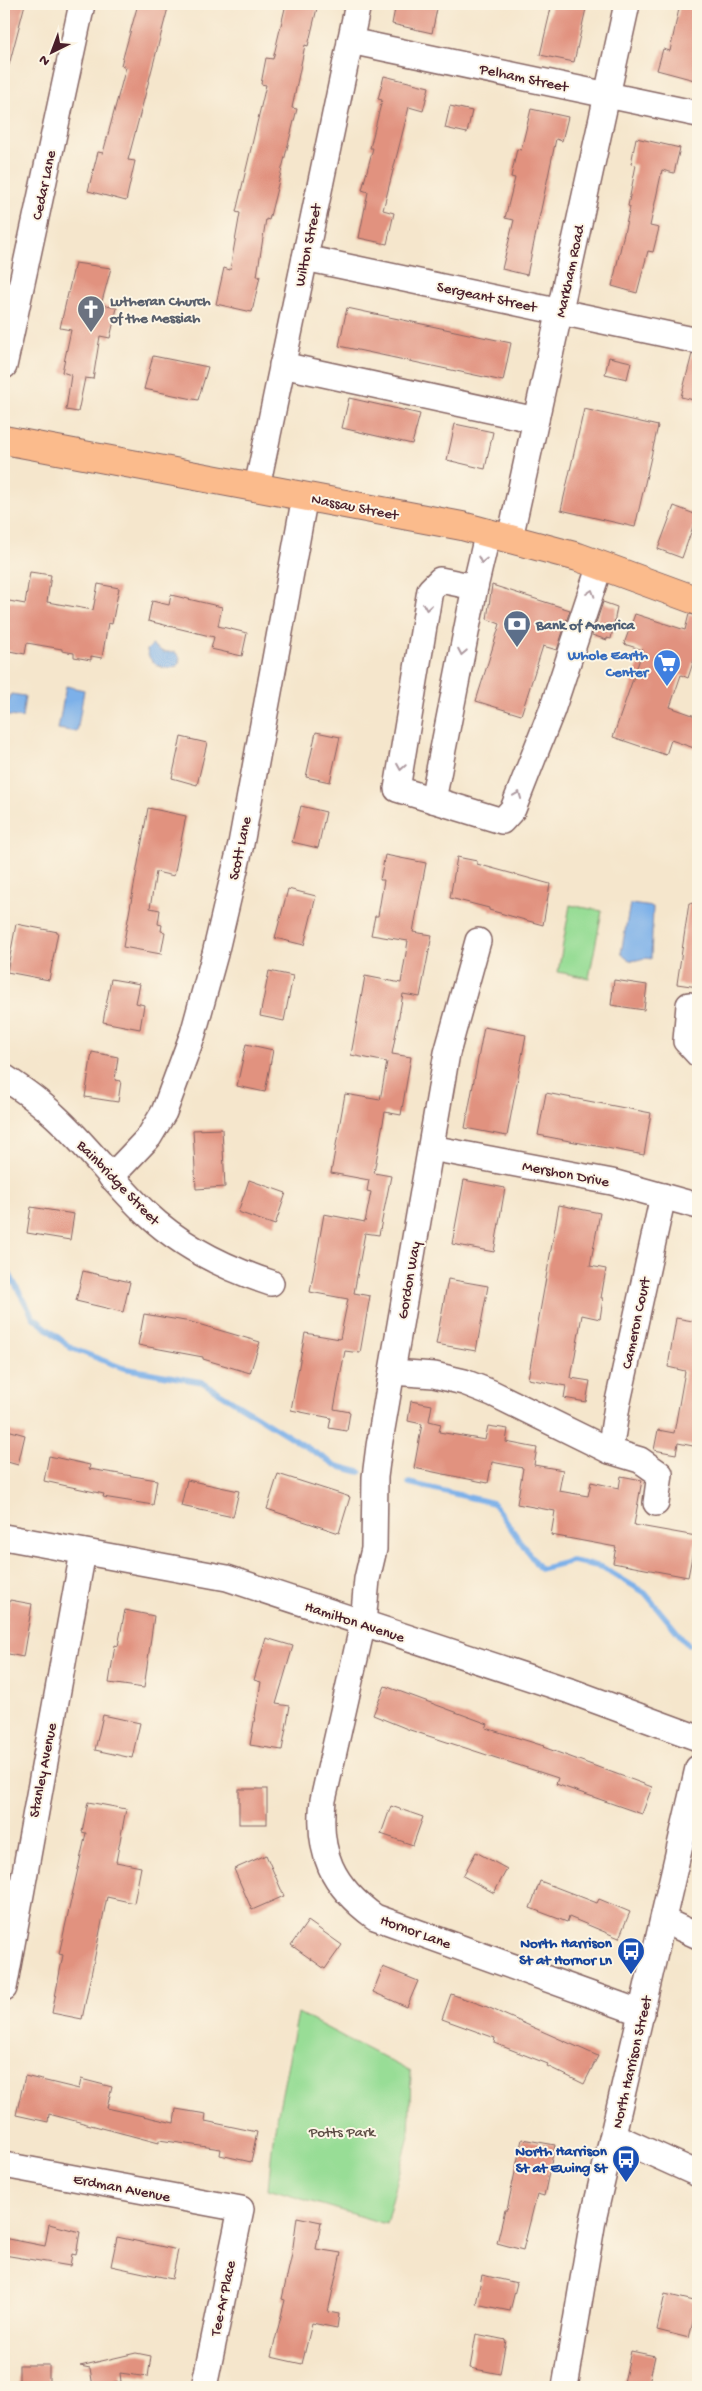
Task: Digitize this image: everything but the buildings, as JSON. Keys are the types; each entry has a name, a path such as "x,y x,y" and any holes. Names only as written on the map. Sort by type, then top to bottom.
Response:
{"main road":[{"name":"Nassau Street","path":"4,440 305,496 499,535 600,565 698,601"}],"street":[{"name":"Cedar Lane","path":"4,366 82,4"},
{"name":"Wilton Street","path":"257,487 358,4"},
{"name":"Markham Road","path":"433,800 475,587 499,535 536,420 627,4"},
{"name":"Pelham Street","path":"350,41 698,114"},
{"name":"Sergeant Street","path":"305,258 698,341"},
{"path":"282,365 536,420"},
{"name":"Scott Lane","path":"111,1177 149,1137 164,1112 192,1034 215,954 240,844 305,496"},
{"path":"475,587 440,580 430,590 397,789 502,820 513,809 552,710 600,565"},
{"name":"Gordon Way","path":"363,1623 367,1579 374,1549 375,1477 392,1372 447,1053 478,941"},
{"path":"688,1005 686,1041 698,1054"},
{"name":"Bainbridge Street","path":"4,1077 30,1095 56,1117 146,1213 171,1234 202,1255 237,1272 271,1283"},
{"name":"Mershon Drive","path":"431,1148 612,1182 698,1206"},
{"name":"Cameron Court","path":"610,1451 617,1406 664,1196"},
{"path":"392,1372 434,1375 464,1382 492,1393 610,1451 640,1460 660,1474 656,1503"},
{"name":"Hamilton Avenue","path":"4,1538 227,1578 570,1691 698,1738"},
{"name":"Stanley Avenue","path":"4,1988 15,1858 83,1552"},
{"name":"Hornor Lane","path":"363,1623 323,1800 320,1824 323,1848 342,1888 356,1903 375,1916 642,2013"},
{"name":"North Harrison Street","path":"564,2387 593,2220 698,1768"},
{"path":"663,1920 698,1936"},
{"path":"614,2136 698,2174"},
{"name":"Erdman Avenue","path":"4,2165 241,2210"},
{"name":"Tee-Ar Place","path":"204,2387 241,2210"}],"green space":[{"path":"570,905 602,911 589,978 558,972"},
{"name":"Potts Park","path":"298,2013 411,2072 409,2136 386,2224 268,2189 273,2138"}],"water":[{"path":"152,645 163,652 175,652 180,658 179,664 170,668 159,666 148,655 147,650"},
{"path":"66,686 84,690 77,732 58,729"},
{"path":"11,694 25,696 22,718 4,715 4,701 9,701"},
{"path":"630,904 653,907 651,959 629,960 621,953"}],"waterway":[{"path":"4,1264 33,1317 71,1348 123,1368 202,1382 337,1466 360,1472"},
{"path":"409,1483 493,1503 540,1569 572,1561 602,1567 645,1593 688,1645"}],"place":[{"name":"Lutheran Church of the Messiah","path":"91,333"},
{"name":"Bank of America","path":"517,648"},
{"name":"Whole Earth Center","path":"667,687"},
{"name":"North Harrison St at Hornor Ln","path":"631,1975"},
{"name":"North Harrison St at Ewing St","path":"626,2183"}]}
